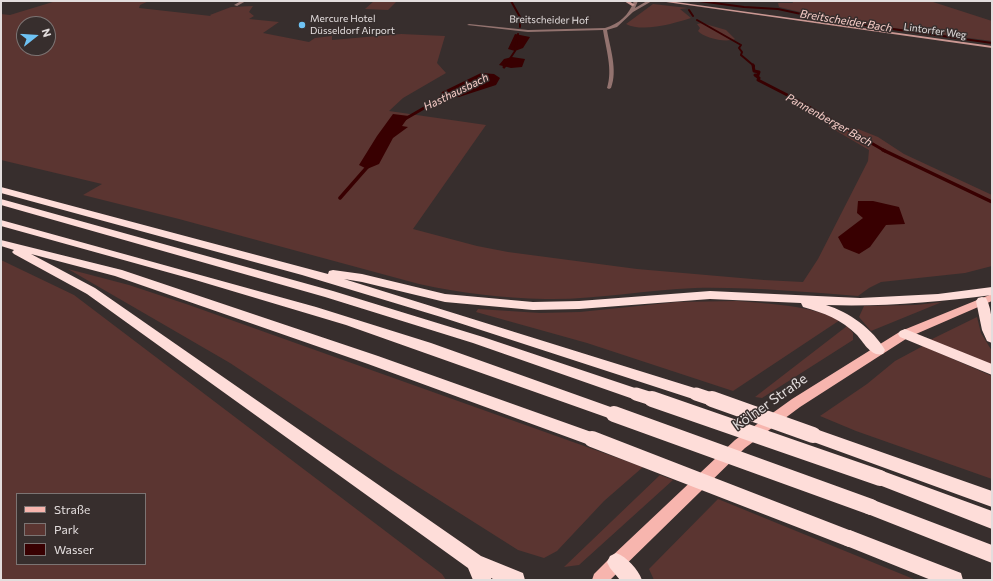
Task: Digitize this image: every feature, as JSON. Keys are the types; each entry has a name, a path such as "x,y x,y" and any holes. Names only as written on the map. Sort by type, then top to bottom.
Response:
{"highway":[{"path":"1,190 306,272 446,314 696,394 992,499"},
{"path":"1,202 329,294 478,340 880,478 992,520"},
{"path":"1,222 313,310 464,360 871,507 992,554"},
{"path":"1,243 118,273 373,360 592,439 954,580"},
{"path":"1,243 91,292 475,562 516,580"},
{"path":"306,272 362,278 445,298 520,305 579,305 688,295 733,294 860,302 938,298 992,291"},
{"path":"773,297 824,308 841,314 860,328 878,350"},
{"path":"987,299 988,330 992,338"},
{"path":"905,334 992,370"},
{"path":"475,562 482,580"},
{"path":"616,562 633,580"}],"main road":[{"path":"626,1 633,5"},
{"name":"Lintorfer Weg","path":"661,1 992,47"},
{"path":"675,1 679,3"},
{"name":"Kölner Straße","path":"600,580 616,562 740,444 796,403 905,334 987,299"}],"street":[{"path":"236,5 244,1"},
{"path":"632,10 636,1"},
{"name":"Breitscheider Hof","path":"469,24 528,31 605,29 616,26 632,10 650,1"},
{"name":"Breitscheider Hof","path":"605,29 611,70 611,84 609,88"}],"green space":[{"path":"56,1 149,1 140,5 139,8 211,16 210,15 231,7 253,6 249,12 254,16 249,19 279,22 263,33 309,42 315,38 332,36 332,40 401,34 445,36 437,63 446,73 403,98 389,111 486,125 413,229 477,246 508,252 637,269 803,282 818,259 868,161 869,150 828,126 858,129 878,137 904,154 992,195 992,266 965,273 881,282 858,296 757,289 695,288 582,298 545,299 513,298 450,290 419,284 179,219 83,195 102,184 1,160 1,14 10,15"},
{"path":"374,1 397,1 388,10 365,9"},
{"path":"792,1 930,1 992,21 992,41 834,20 779,7 778,3 793,3"},
{"path":"653,4 688,8 680,9 691,18 659,26 641,28 626,24"},
{"path":"702,23 726,30 735,39 721,40 705,36 698,31 700,28 697,24"},
{"path":"1,260 74,295 442,574 446,580 1,580"},
{"path":"68,269 129,285 189,305 643,467 604,501 557,551 544,558 518,550 390,469 230,363"},
{"path":"737,301 777,304 803,308 840,320 733,391 587,343 476,312 478,309 540,313 580,312 677,302"},
{"path":"942,302 871,331 859,317 864,306 916,305"},
{"path":"977,317 981,333 992,351 992,367 930,340"},
{"path":"847,326 853,333 853,340 762,398 755,397"},
{"path":"923,346 992,376 992,479 856,431 820,416 867,384 895,361"},
{"path":"660,475 673,480 579,565 564,567"},
{"path":"718,499 916,580 654,580 649,569"}],"water":[{"path":"515,34 530,37 523,48 515,51 508,49"},
{"path":"512,57 525,59 522,67 511,68 499,65 504,59"},
{"path":"481,73 494,74 500,78 496,85 459,97 439,98 442,92"},
{"path":"393,114 409,116 402,126 408,127 393,138 379,164 367,169 359,165 377,136"},
{"path":"858,201 873,201 899,207 905,224 886,225 870,247 859,254 844,248 838,237 863,218 857,213"}],"waterway":[{"name":"Hasthausbach","path":"511,1 520,17 520,27"},
{"name":"Breitscheider Bach","path":"699,1 744,7 778,9 829,20 992,43"},
{"name":"Pannenberger Bach","path":"689,10 693,16"},
{"name":"Pannenberger Bach","path":"697,20 741,45 739,48 742,52 741,55 753,65"},
{"name":"Hasthausbach","path":"505,66 515,51 518,34"},
{"name":"Pannenberger Bach","path":"753,65 754,71 759,72 758,75 755,75 759,78 758,80 797,100 885,151"},
{"name":"Hasthausbach","path":"405,119 443,97"},
{"name":"Pannenberger Bach","path":"885,151 992,202"},
{"name":"Hasthausbach","path":"340,198 369,165"}],"place":[{"name":"Mercure Hotel Düsseldorf Airport","path":"302,25"}]}
